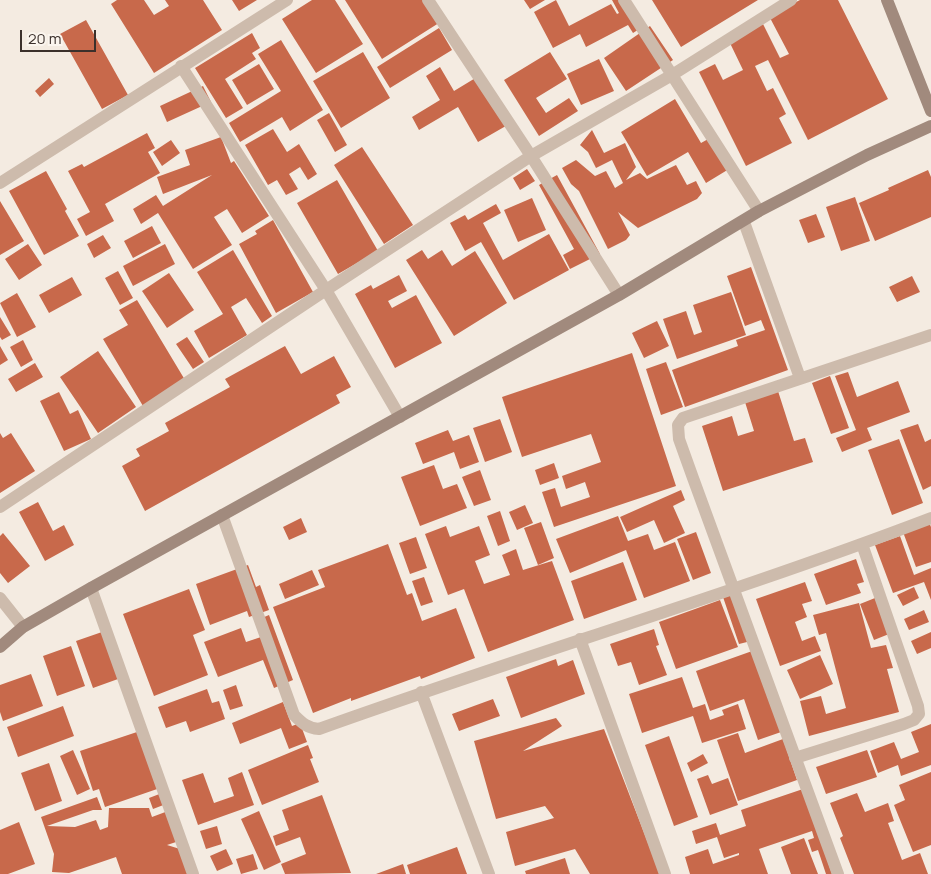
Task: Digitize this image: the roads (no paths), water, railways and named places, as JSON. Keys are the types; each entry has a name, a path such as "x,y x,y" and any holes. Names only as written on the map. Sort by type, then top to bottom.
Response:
{"street":[{"path":"0,183 287,0"},
{"path":"428,0 531,156 619,295"},
{"path":"624,0 759,211"},
{"path":"0,507 531,156 672,75 791,0"},
{"path":"887,0 931,111"},
{"path":"181,66 326,290 400,417"},
{"path":"0,647 24,627 91,588 619,295 744,222 759,211 867,155 931,126"},
{"path":"744,222 800,378"},
{"path":"838,874 679,439 678,425 683,418 931,335"},
{"path":"222,515 294,715 311,729 319,729 421,692 734,589 931,518"},
{"path":"795,758 904,724 914,720 919,714 918,706 862,544"},
{"path":"91,588 193,874"},
{"path":"0,598 24,627"},
{"path":"580,639 665,874"},
{"path":"421,692 489,874"}]}
